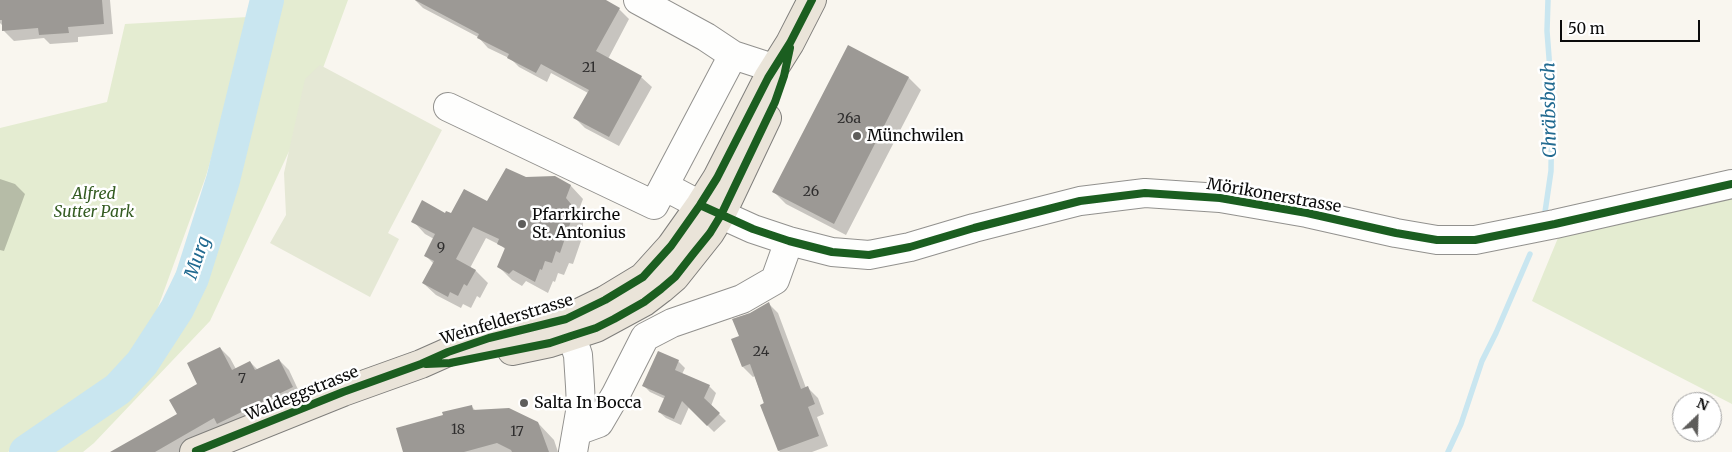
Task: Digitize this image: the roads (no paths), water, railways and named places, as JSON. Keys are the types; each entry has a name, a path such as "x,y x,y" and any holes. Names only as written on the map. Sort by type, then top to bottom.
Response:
{"main road":[{"name":"Weinfelderstrasse","path":"711,210 717,178 773,68 790,43 812,0"},
{"name":"Weinfelderstrasse","path":"421,364 450,364 550,343 605,300 642,277 670,246 711,210 775,102 784,76 790,43"},
{"name":"Waldeggstrasse","path":"194,452 343,392 421,364"}],"street":[{"path":"638,0 706,36 733,55 773,68"},
{"path":"448,107 654,205 733,55"},
{"name":"Mörikonerstrasse","path":"664,186 752,229 832,252 869,255 910,247 974,228 1080,201 1145,193 1220,198 1307,213 1436,240 1475,240 1732,184"},
{"path":"575,441 598,423 616,394 645,337 672,323 742,299 775,280 789,241"},
{"path":"569,327 578,355 580,386 581,406 575,441"}],"waterway":[{"name":"Murg","path":"26,452 118,389 142,363 177,309 192,278 223,180 267,0"},
{"name":"Chräbsbach","path":"1544,219 1551,171 1552,97 1547,31 1548,0"},
{"name":"Chräbsbach","path":"1448,452 1461,424 1482,361 1530,254"}],"place":[{"name":"Münchwilen","path":"857,136"},
{"name":"Pfarrkirche St. Antonius","path":"522,224"},
{"name":"Salta In Bocca","path":"524,403"}],"park label":[{"name":"Alfred Sutter Park","path":"94,203"}]}
